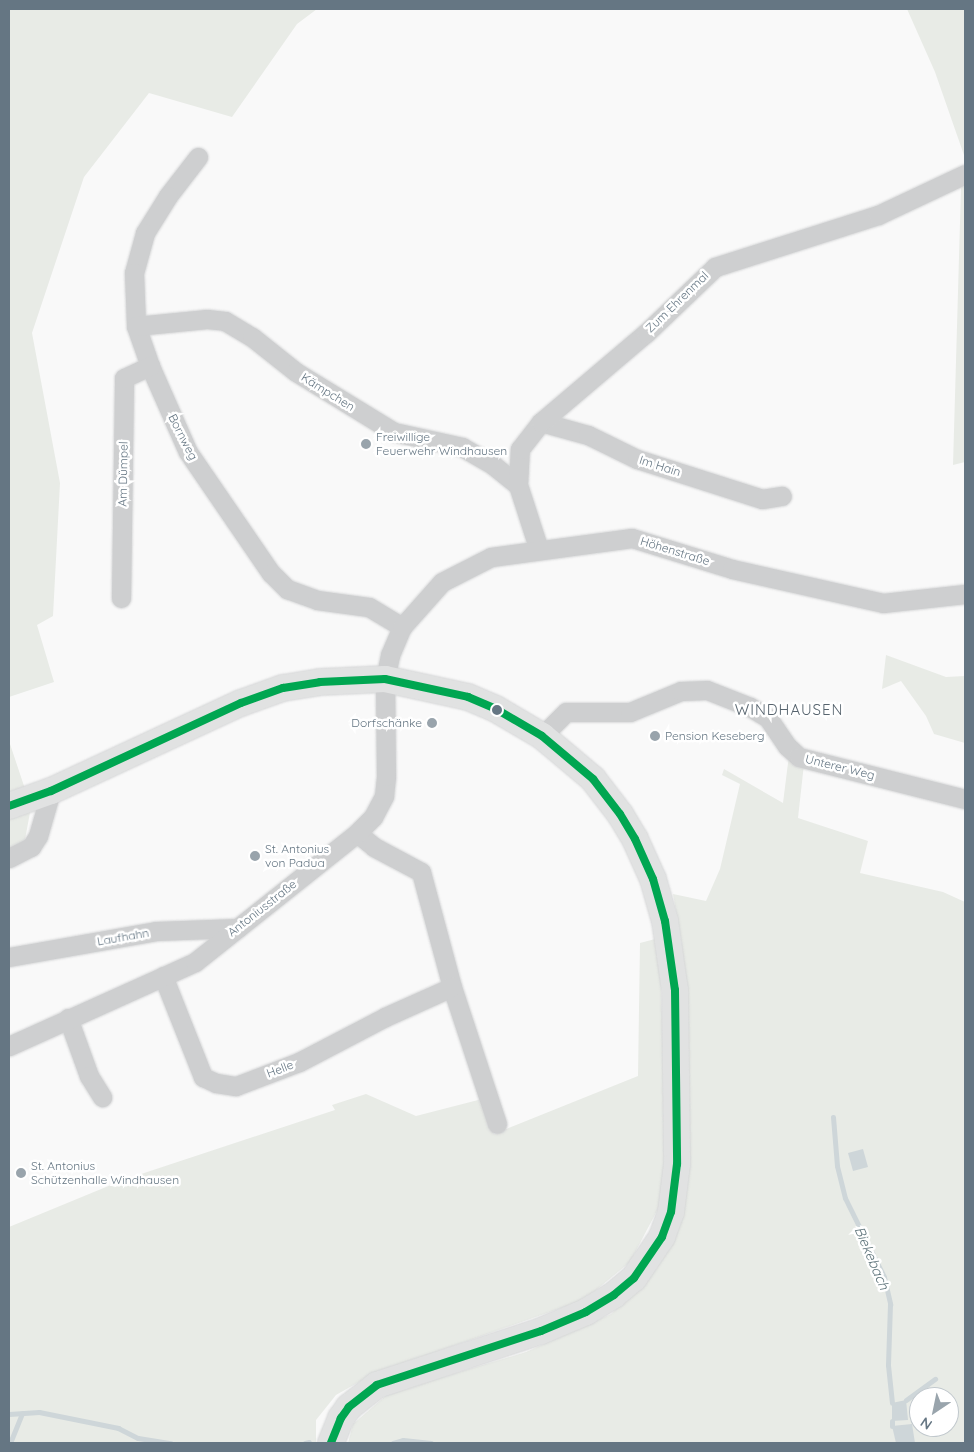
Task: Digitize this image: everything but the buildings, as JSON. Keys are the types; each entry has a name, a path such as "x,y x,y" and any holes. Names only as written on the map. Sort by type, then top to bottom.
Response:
{"main road":[{"path":"9,806 51,791 241,703 283,688 320,682 385,679 468,697 496,709 542,736 593,780 620,814 653,879 665,921 675,990 677,1164 671,1212 662,1236 649,1259 634,1278 614,1295 586,1312 541,1331 377,1385 349,1407 341,1418 331,1443"}],"street":[{"name":"Bornweg","path":"198,157 168,196 145,233 134,273 136,326 150,366 188,452 271,573 286,589 317,600 368,607 402,627"},
{"name":"Zum Ehrenmal","path":"539,550 518,485 520,449 541,422 646,333 714,267 878,215 965,174"},
{"name":"Kämpchen","path":"136,326 207,319 225,321 252,337 296,372 387,428 418,438 462,447 493,465 518,485"},
{"name":"Am Dümpel","path":"121,598 124,378 150,366"},
{"name":"Im Hain","path":"541,422 588,435 637,459 762,499 782,496"},
{"name":"Höhenstraße","path":"385,679 390,655 402,627 442,582 491,557 632,538 732,569 883,603 965,594"},
{"name":"Antoniusstraße","path":"9,1046 195,962 357,833 373,817 384,796 386,776 385,679"},
{"name":"Unterer Weg","path":"542,736 566,712 630,712 681,691 707,690 750,707 768,718 787,746 799,757 965,800"},
{"path":"9,858 31,847 38,836 51,791"},
{"path":"357,833 374,847 421,872 452,987 497,1124"},
{"name":"Laufhahn","path":"9,957 156,931 238,928"},
{"name":"Helle","path":"163,976 202,1077 216,1083 236,1086 299,1062 385,1017 452,987"},
{"path":"68,1018 89,1076 102,1097"}],"shaded area":[{"path":"9,9 317,9 297,24 232,117 149,93 84,177 32,333 60,483 53,616 37,625 54,682 9,697"},
{"path":"907,9 965,9 965,158 935,72"},
{"path":"965,177 965,462 953,465 961,188"},
{"path":"886,655 946,677 965,676 965,743 934,734 926,716 901,681 882,689"},
{"path":"9,741 31,807 24,845 9,851"},
{"path":"789,755 804,764 798,818 868,841 860,873 943,892 965,902 965,1443 348,1443 353,1424 389,1393 526,1352 611,1314 657,1268 686,1196 682,946 673,894 706,901 720,869 740,784 722,775 724,769 783,803"},
{"path":"659,938 667,1146 660,1205 630,1262 584,1300 373,1374 336,1395 316,1420 316,1443 9,1443 9,1227 123,1180 335,1110 332,1105 366,1094 416,1116 482,1099 494,1134 638,1076 640,943"},
{"path":"863,1149 868,1167 853,1171 848,1153"},
{"path":"906,1400 908,1420 892,1421 892,1403"},
{"path":"909,1424 909,1437 914,1437 915,1443 896,1443 892,1426"}],"waterway":[{"name":"Biekebach","path":"833,1117 837,1166 845,1198 884,1277 890,1304 888,1365 892,1403"},
{"path":"906,1400 935,1379"},
{"path":"9,1414 39,1412 118,1428 138,1438 171,1443"},
{"path":"10,1443 22,1413"},
{"name":"Biekebach","path":"892,1421 892,1426"},
{"path":"393,1443 403,1440 431,1443"},
{"path":"305,1443 309,1442"}],"transit line":[{"path":"9,806 51,791 241,703 283,688 320,682 385,679 468,697 496,709 542,736 593,779 620,814 635,839 653,879 665,921 675,990 677,1164 671,1212 662,1237 634,1278 614,1295 586,1312 541,1331 377,1385 349,1407 341,1418 331,1443"}],"place":[{"name":"Freiwillige Feuerwehr Windhausen","path":"366,444"},
{"name":"Dorfschänke","path":"432,723"},
{"name":"Pension Keseberg","path":"655,736"},
{"name":"St. Antonius von Padua","path":"255,856"},
{"name":"St. Antonius Schützenhalle Windhausen","path":"21,1173"}],"district":[{"name":"WINDHAUSEN","path":"789,710"}]}
